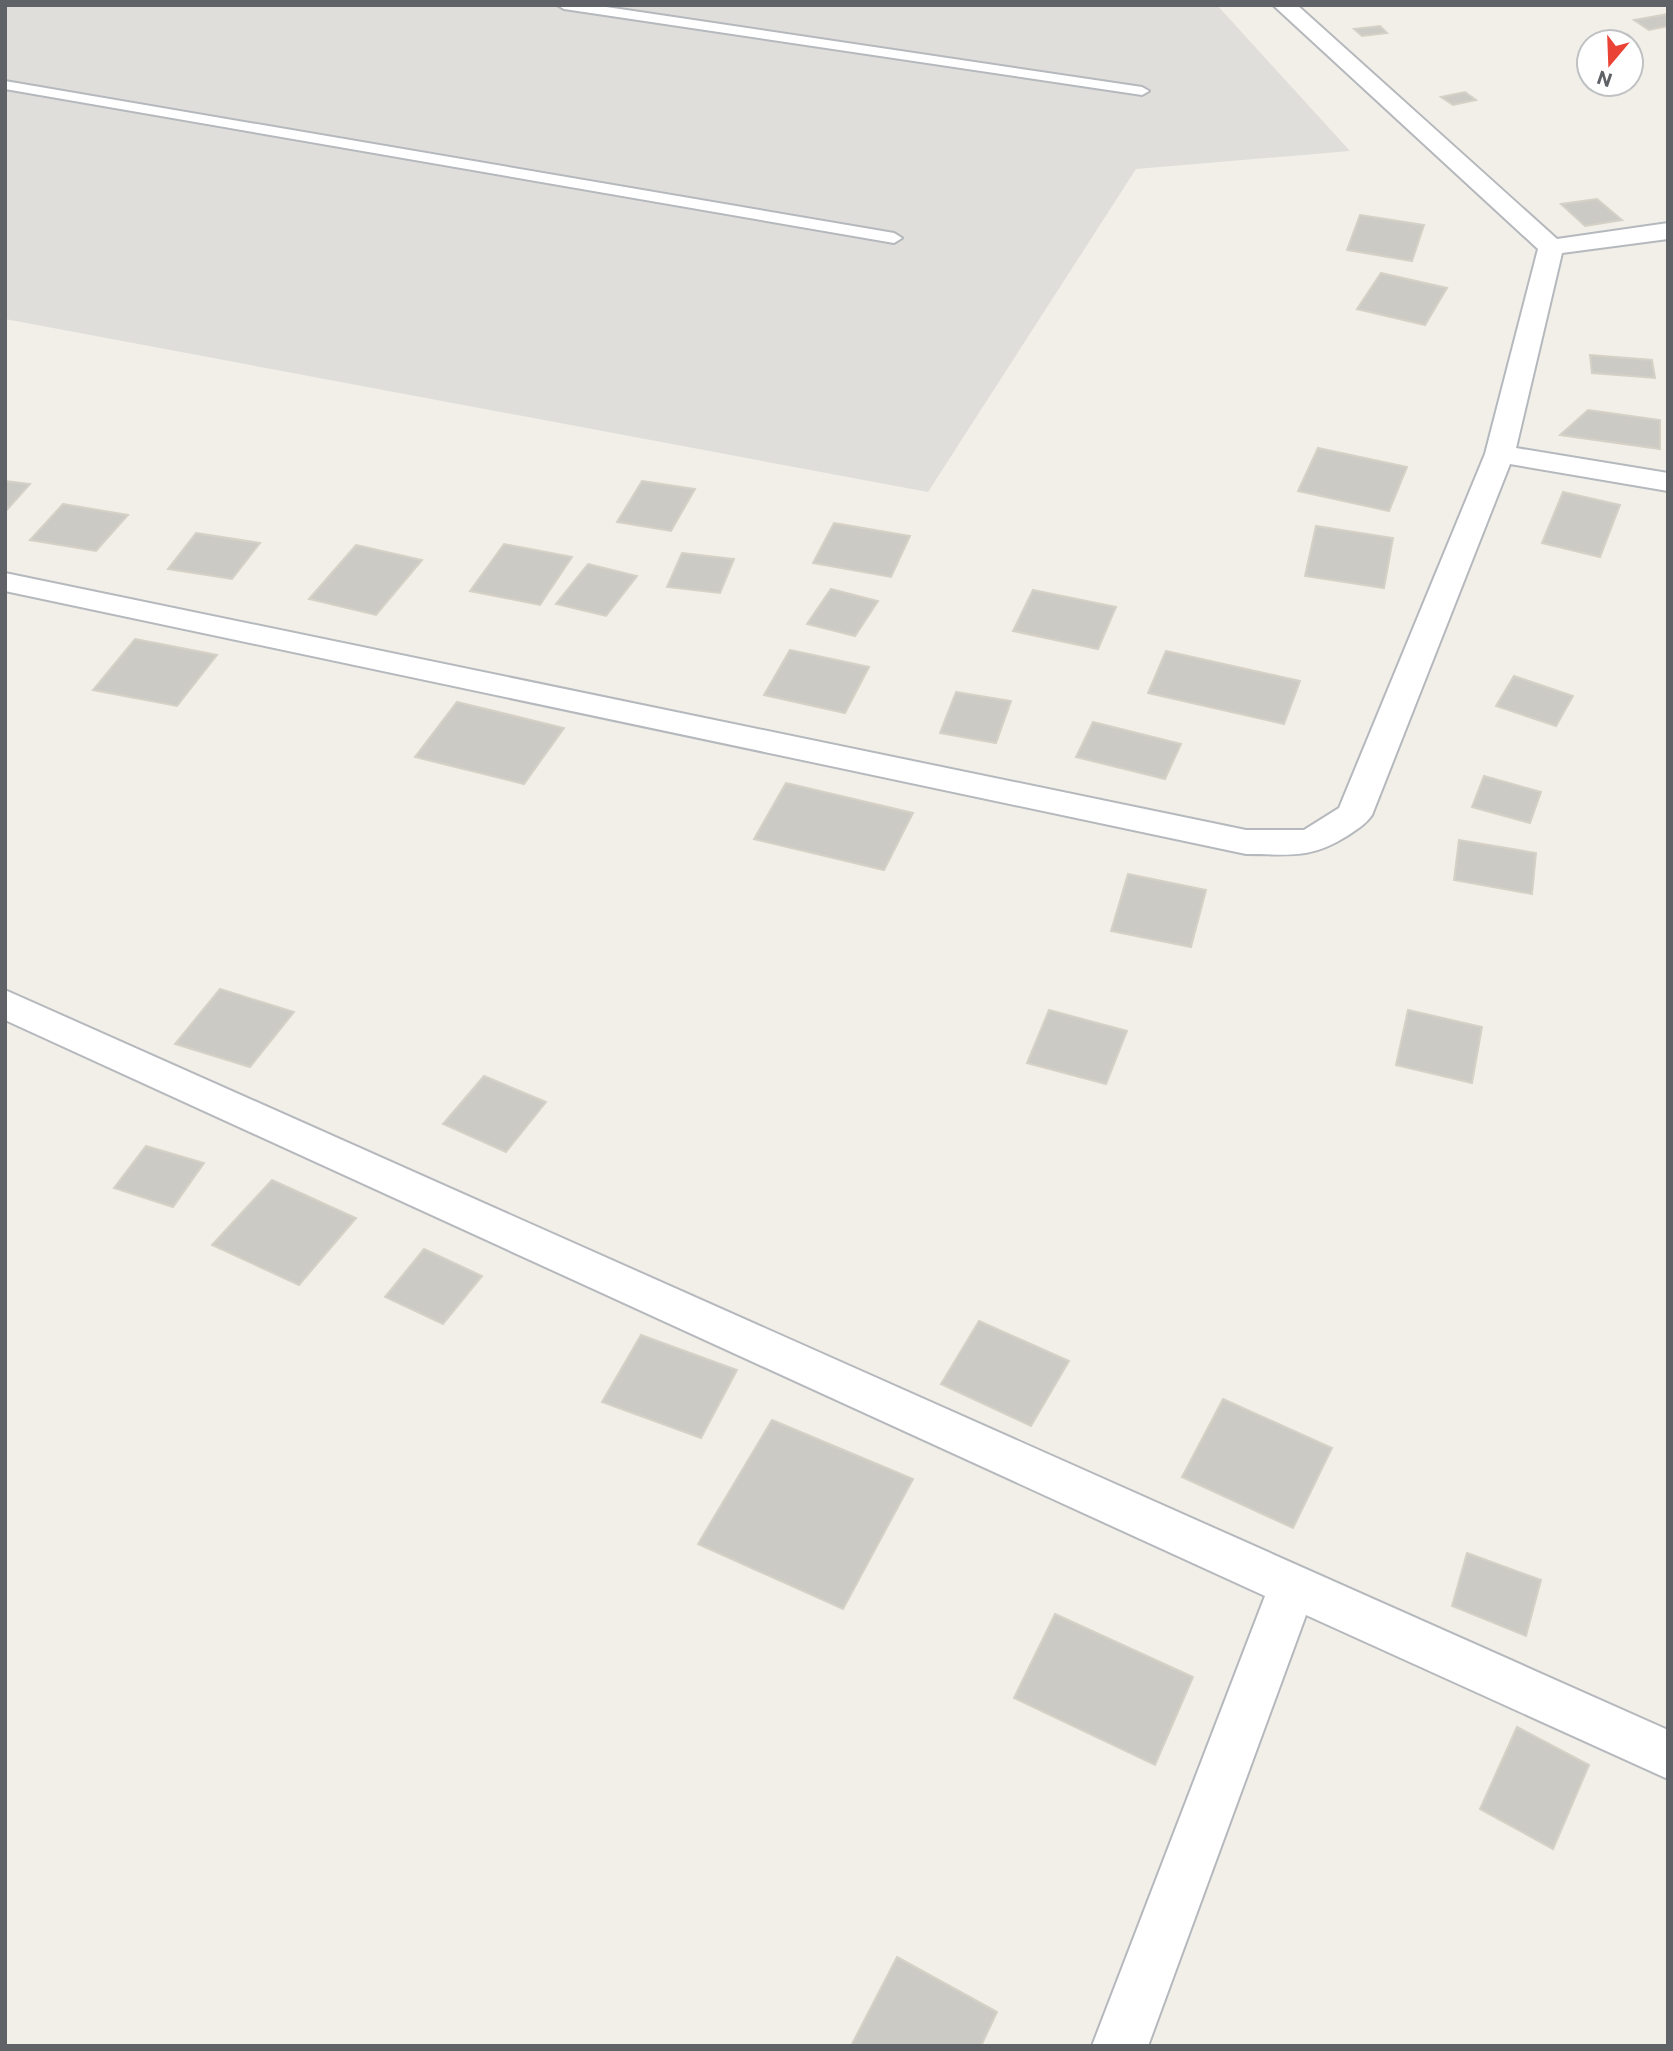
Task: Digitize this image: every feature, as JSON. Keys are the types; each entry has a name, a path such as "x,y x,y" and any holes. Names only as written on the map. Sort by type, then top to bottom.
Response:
{"street":[{"path":"1284,5 1551,247 1668,231"},
{"path":"5,582 1246,842 1311,842 1354,815 1500,454 1551,247"},
{"path":"1500,454 1668,482"},
{"path":"5,1004 1668,1755"},
{"path":"1120,2046 1293,1585"}],"lane":[{"path":"564,5 1142,91"},
{"path":"5,85 894,238"}],"shaded area":[{"path":"5,5 1217,5 1350,151 1136,169 928,492 5,319"}],"building":[{"path":"1668,14 1668,26 1649,30 1634,20"},
{"path":"1380,26 1387,33 1362,36 1354,29"},
{"path":"1465,92 1476,100 1453,105 1441,97"},
{"path":"1597,199 1622,220 1585,226 1561,204"},
{"path":"1360,215 1424,225 1412,261 1347,250"},
{"path":"1381,273 1447,288 1425,325 1357,309"},
{"path":"1590,355 1652,360 1655,378 1592,373"},
{"path":"1588,410 1660,420 1660,449 1560,435"},
{"path":"1318,448 1407,467 1389,511 1298,491"},
{"path":"5,481 30,484 5,512"},
{"path":"642,481 695,489 671,531 617,522"},
{"path":"1563,492 1620,505 1600,557 1542,543"},
{"path":"63,504 128,515 96,551 30,540"},
{"path":"834,523 910,536 891,577 813,563"},
{"path":"1316,526 1393,538 1384,588 1305,576"},
{"path":"196,533 260,543 232,579 168,569"},
{"path":"504,544 572,557 540,605 470,591"},
{"path":"356,545 422,560 376,615 309,599"},
{"path":"682,553 734,559 720,593 667,587"},
{"path":"588,564 637,576 606,616 556,604"},
{"path":"831,589 878,601 855,636 807,624"},
{"path":"1033,590 1116,607 1098,649 1013,631"},
{"path":"135,639 217,655 177,706 93,690"},
{"path":"790,650 869,667 845,713 764,695"},
{"path":"1166,651 1300,681 1284,724 1148,693"},
{"path":"1514,676 1573,696 1556,726 1496,706"},
{"path":"956,692 1011,701 996,743 940,733"},
{"path":"457,702 564,728 524,784 415,757"},
{"path":"1093,722 1181,744 1165,779 1076,757"},
{"path":"1484,776 1541,792 1530,823 1472,807"},
{"path":"786,783 913,813 884,870 754,839"},
{"path":"1459,840 1536,853 1532,894 1454,880"},
{"path":"1128,874 1206,890 1191,947 1111,931"},
{"path":"220,989 294,1012 250,1067 175,1044"},
{"path":"1049,1010 1127,1031 1106,1084 1027,1063"},
{"path":"1408,1010 1482,1027 1472,1083 1396,1065"},
{"path":"484,1076 546,1102 506,1152 443,1124"},
{"path":"146,1146 204,1163 173,1207 114,1188"},
{"path":"272,1180 356,1218 299,1285 212,1245"},
{"path":"424,1249 482,1276 443,1324 385,1297"},
{"path":"979,1321 1069,1361 1031,1426 941,1384"},
{"path":"641,1335 737,1370 701,1438 602,1402"},
{"path":"1223,1399 1332,1448 1293,1528 1182,1477"},
{"path":"772,1420 913,1479 843,1609 698,1544"},
{"path":"1467,1553 1541,1580 1526,1636 1452,1606"},
{"path":"1055,1614 1193,1677 1155,1765 1014,1698"},
{"path":"1517,1727 1589,1765 1553,1849 1480,1809"},
{"path":"897,1957 997,2012 981,2046 851,2046"}]}
